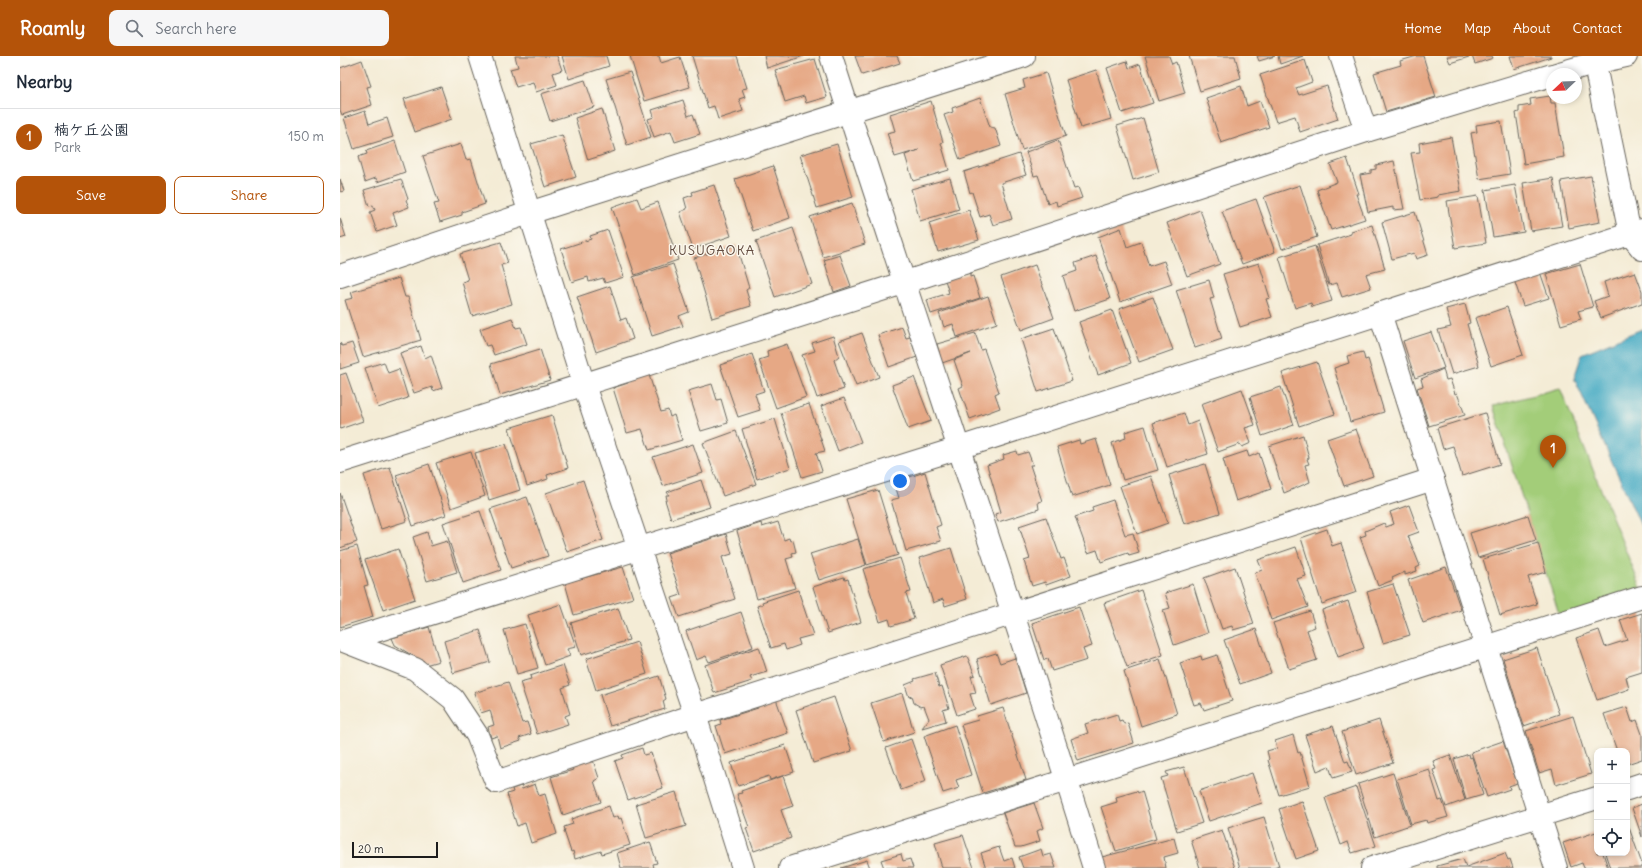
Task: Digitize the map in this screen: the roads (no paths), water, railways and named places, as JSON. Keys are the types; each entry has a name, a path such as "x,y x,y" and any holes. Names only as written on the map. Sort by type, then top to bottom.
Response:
{"street":[{"path":"480,56 584,385 695,715 743,868"},
{"path":"831,56 903,283 959,448 1094,868"},
{"path":"340,276 529,213 1024,56"},
{"path":"1341,56 1366,131"},
{"path":"1571,68 1593,59 1626,56"},
{"path":"1433,479 695,715 496,782 477,735 453,699 415,669 344,641 959,448 1380,313 1638,238 1593,59"},
{"path":"340,462 903,283 1366,131 1546,77"},
{"path":"1380,313 1556,868"},
{"path":"790,868 1642,597"},
{"path":"1630,788 1642,784"},
{"path":"1372,868 1594,799"}],"water":[{"path":"1642,329 1642,528 1574,378 1582,354"}],"place":[{"name":"楠ケ丘公園","path":"1553,468"}],"district":[{"name":"KUSUGAOKA","path":"712,250"}]}
